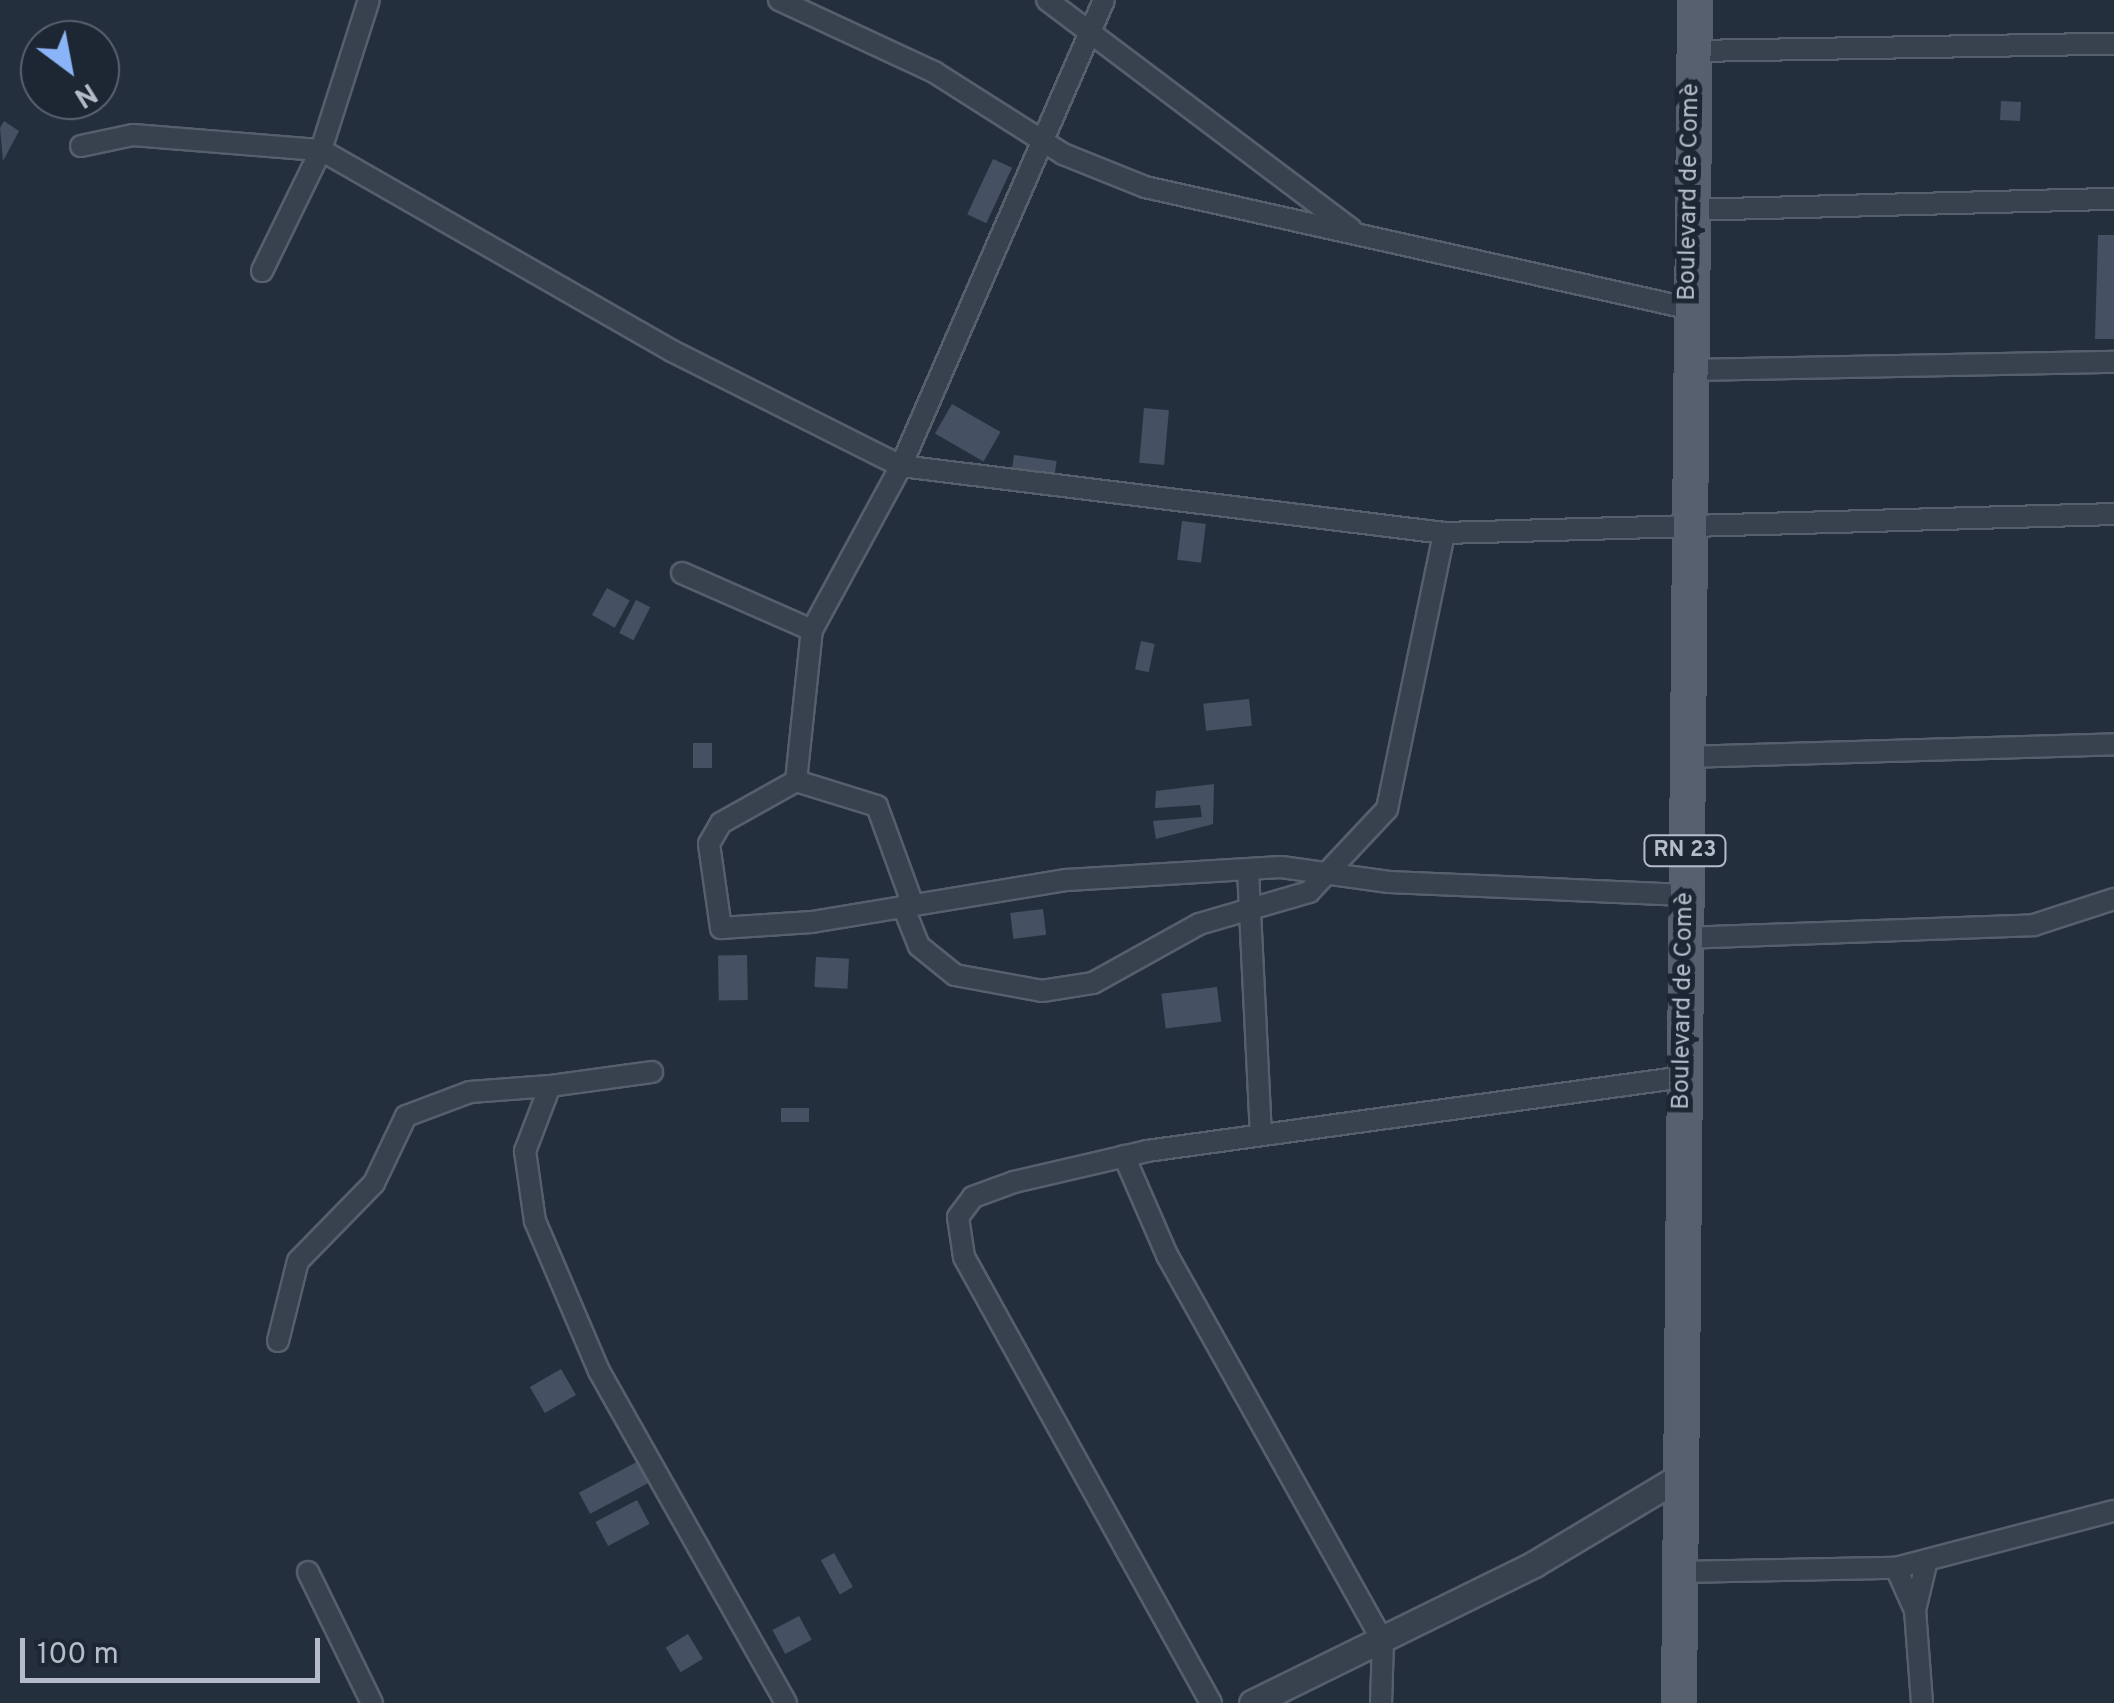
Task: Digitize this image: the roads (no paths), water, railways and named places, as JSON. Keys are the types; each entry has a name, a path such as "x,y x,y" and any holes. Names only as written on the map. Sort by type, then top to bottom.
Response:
{"main road":[{"name":"Boulevard de Comè","path":"1679,1703 1687,210 1695,0"}],"street":[{"path":"262,271 321,150 369,0"},
{"path":"779,0 934,72 1042,141 1145,187 1353,230 1687,308"},
{"path":"1047,0 1353,230"},
{"path":"796,781 812,630 901,466 1088,29 1104,0"},
{"path":"1694,51 2114,44"},
{"path":"81,146 133,135 321,150 672,351 901,466 1172,506 1444,533 1687,520 2114,514"},
{"path":"1687,210 2114,199"},
{"path":"1688,370 2114,362"},
{"path":"796,781 885,814 919,946 955,975 1042,991 1093,984 1199,924 1250,907 1286,904 1386,809 1444,533"},
{"path":"682,574 812,630"},
{"path":"1686,757 2114,744"},
{"path":"796,781 713,832 716,924 812,922 1067,880 1248,870 1685,895"},
{"path":"1248,870 1261,1133"},
{"path":"1686,938 2034,925 2114,899"},
{"path":"278,1341 298,1260 374,1182 406,1116 470,1092 652,1072"},
{"path":"1211,1703 956,1234 973,1198 1124,1156 1261,1133 1684,1077"},
{"path":"550,1086 524,1150 534,1220 598,1371 786,1703"},
{"path":"1124,1156 1167,1256 1384,1641 1381,1703"},
{"path":"1252,1703 1384,1641 1681,1476"},
{"path":"1680,1572 1896,1568 2114,1510"},
{"path":"1922,1703 1915,1610 1926,1560"},
{"path":"1896,1568 1915,1610"},
{"path":"308,1572 372,1703"}]}
